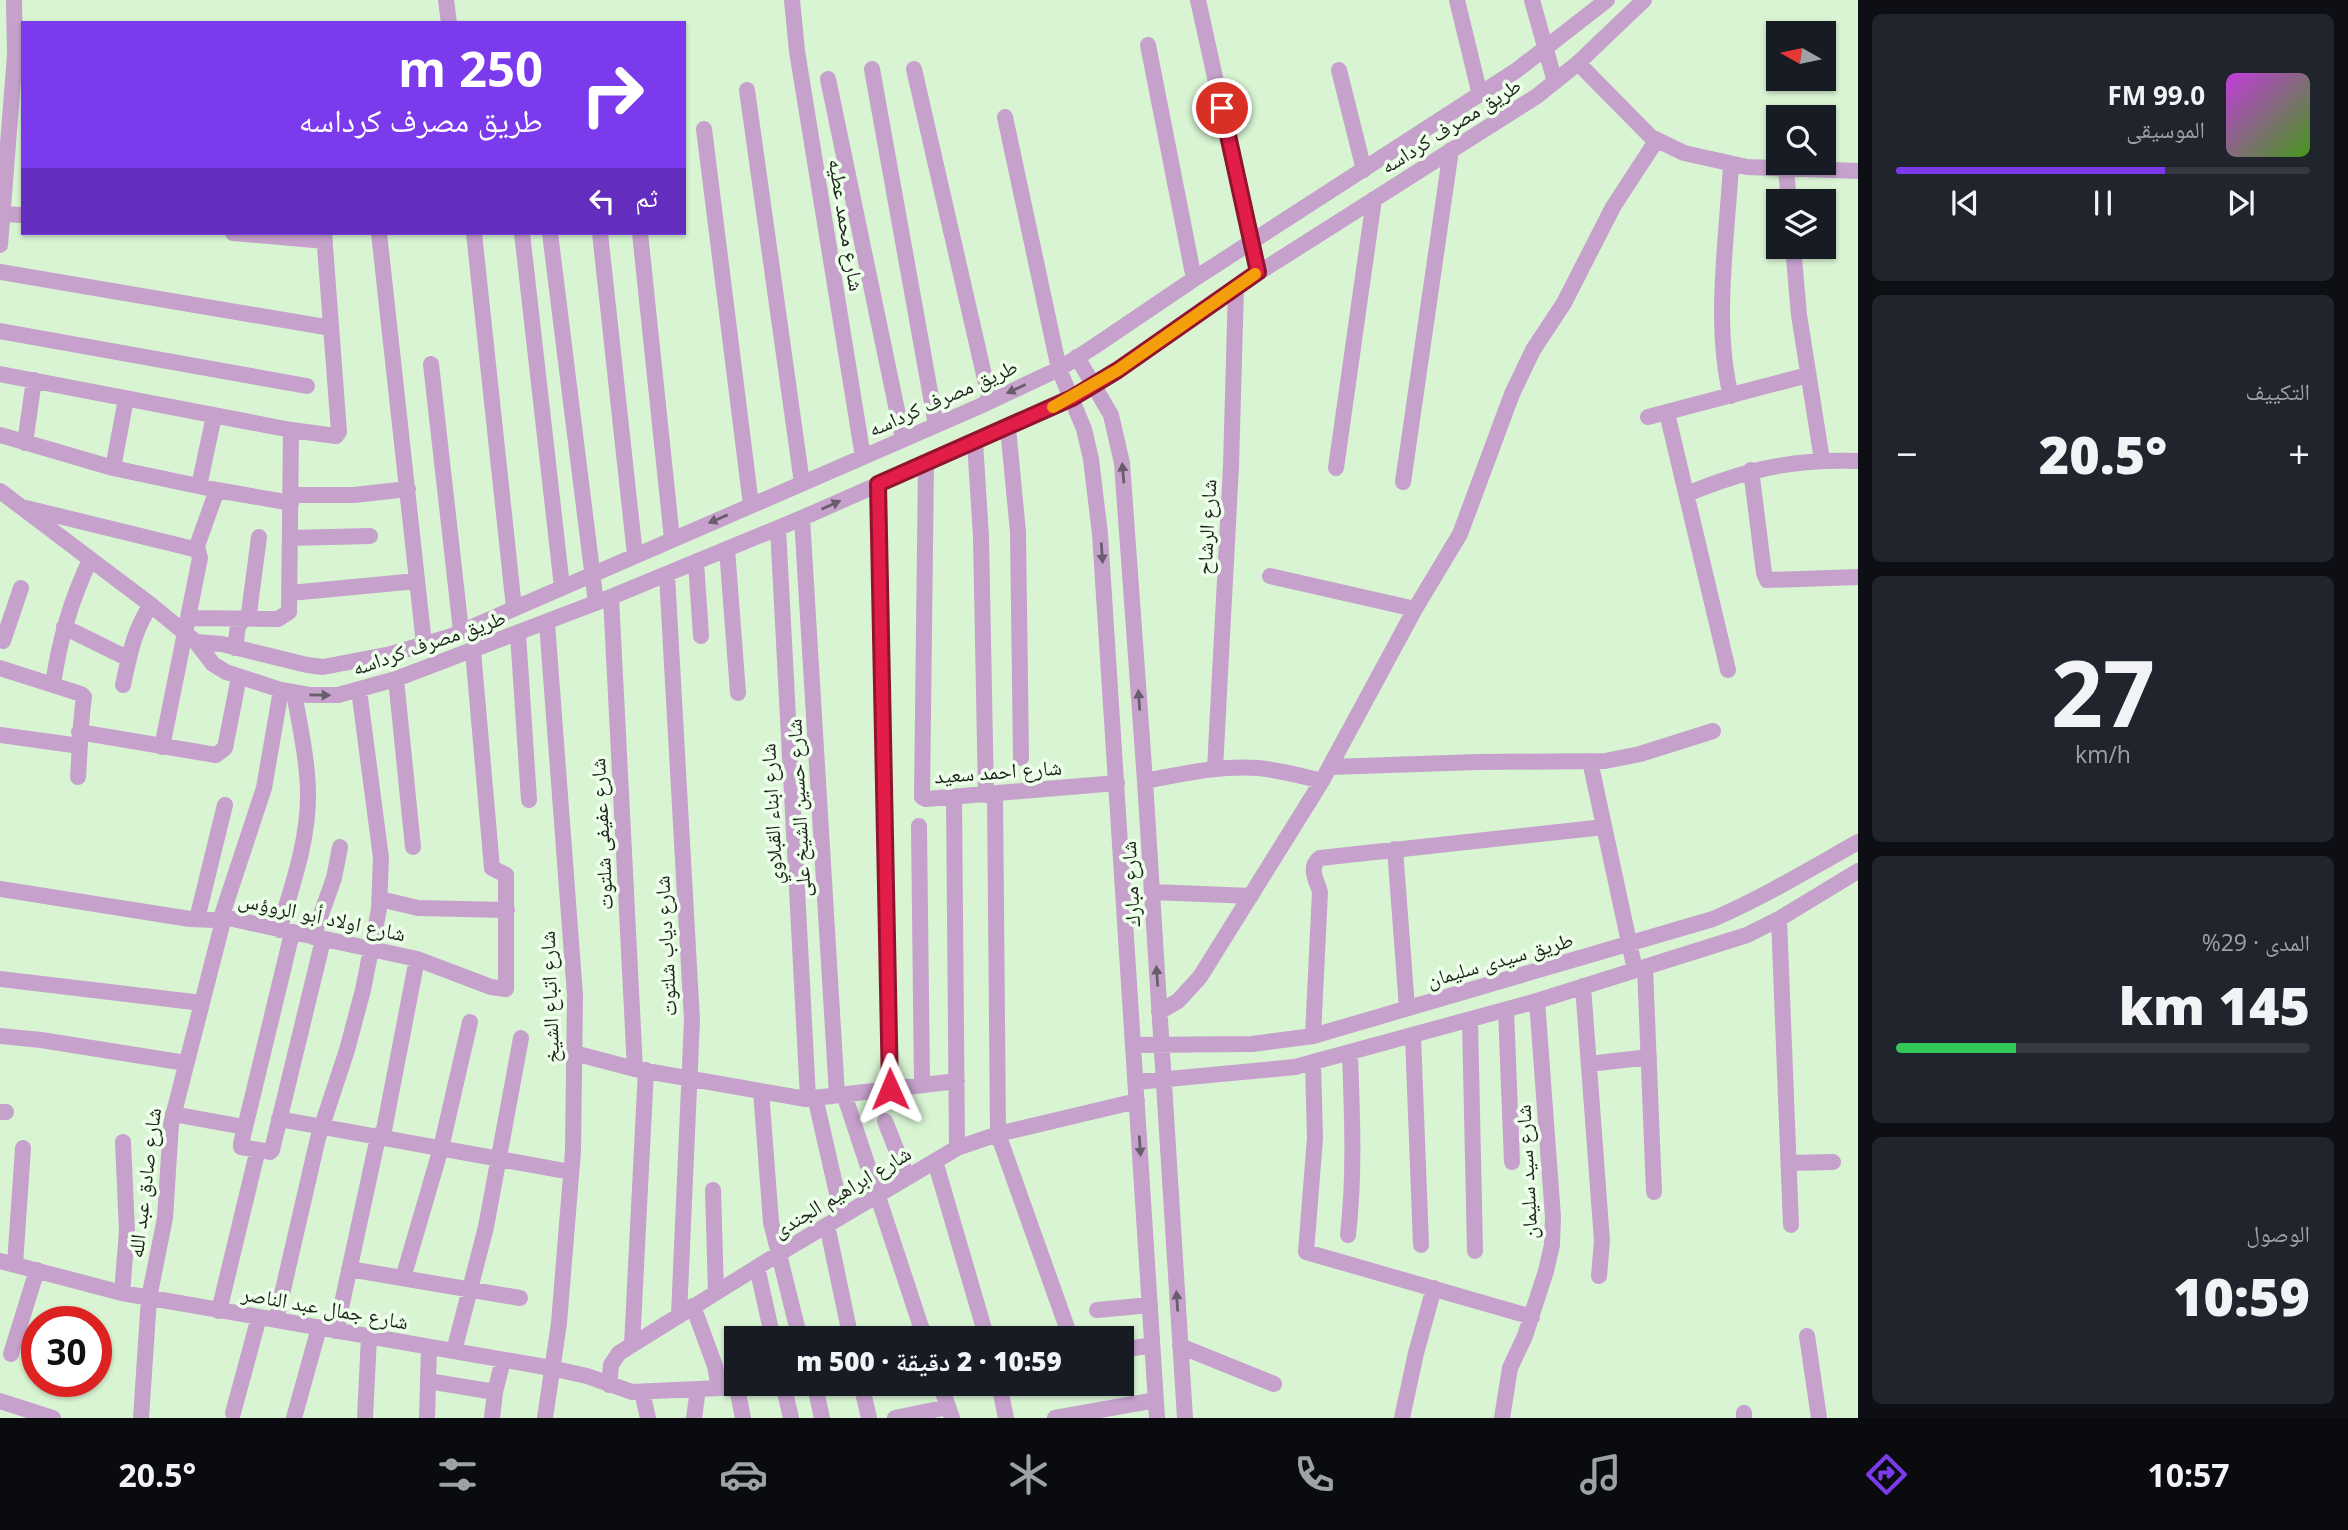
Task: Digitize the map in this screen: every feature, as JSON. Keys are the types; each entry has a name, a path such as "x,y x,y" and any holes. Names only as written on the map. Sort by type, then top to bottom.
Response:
{"street":[{"path":"0,245 2,214 15,158 19,55 8,27 14,0"},
{"path":"446,0 449,21"},
{"name":"شارع محمد عطيه","path":"792,0 799,64 863,457"},
{"path":"1198,0 1258,272"},
{"path":"1457,0 1480,95"},
{"path":"1532,0 1555,82"},
{"name":"طريق مصرف كرداسه","path":"189,631 235,648 323,667 391,654 461,631 990,401 1059,369 1480,95 1607,0"},
{"name":"طريق مصرف كرداسه","path":"189,631 213,664 239,677 288,692 338,695 396,679 474,651 803,518 1072,398 1118,370 1258,272 1537,96 1578,64 1642,1"},
{"path":"1148,45 1194,279"},
{"path":"1578,64 1656,141 1684,153 1731,165 1766,168"},
{"path":"872,69 936,425"},
{"path":"914,69 990,401"},
{"path":"1339,70 1364,170"},
{"path":"828,79 903,439"},
{"path":"747,90 802,483"},
{"name":"شارع مبارك","path":"1005,117 1059,369 1084,429 1091,459 1100,534 1157,1418"},
{"path":"704,129 751,505"},
{"path":"1159,1012 1178,1001 1192,987 1326,774 1415,609 1460,534 1512,394 1533,351 1564,303 1613,206 1656,141"},
{"path":"1404,482 1451,150"},
{"path":"1731,165 1723,342 1725,372 1731,396"},
{"path":"1836,169 1858,172"},
{"path":"1336,468 1374,199"},
{"path":"2,214 21,215"},
{"path":"0,374 332,436 339,432 324,237 278,235"},
{"path":"379,235 424,644"},
{"path":"474,235 514,608"},
{"path":"523,235 562,587"},
{"path":"550,235 596,603"},
{"path":"600,235 635,555"},
{"path":"640,235 672,539"},
{"path":"1794,259 1799,315 1822,460"},
{"path":"0,272 331,328"},
{"name":"شارع الرشاح","path":"1214,769 1231,466 1236,287"},
{"path":"0,331 307,386"},
{"name":"شارع مبارك","path":"1077,357 1111,415 1122,463 1185,1418"},
{"path":"431,364 461,631"},
{"path":"1648,417 1808,375"},
{"path":"24,443 34,380"},
{"path":"113,468 126,398"},
{"path":"1667,412 1728,670"},
{"path":"199,486 214,416"},
{"path":"1008,428 1018,531 1021,758"},
{"path":"0,492 189,631 243,618 284,617 289,612 290,593 291,430"},
{"path":"0,435 113,468 217,490 291,499 408,489"},
{"path":"975,442 990,794 998,1135 1065,1326"},
{"path":"1687,494 1751,470 1822,460 1858,461"},
{"name":"شارع احمد سعيد","path":"926,463 921,795 926,799 1117,783"},
{"path":"1751,470 1767,580 1858,577"},
{"path":"878,484 890,1089"},
{"path":"162,747 189,631 200,558 198,550 217,490"},
{"path":"20,506 198,550"},
{"name":"شارع حسين الشيخ على","path":"803,518 840,1094 921,1326"},
{"name":"شارع ابناء القبلاوي","path":"778,528 811,1098 842,1215"},
{"path":"290,538 370,536"},
{"path":"235,648 238,626 249,613 259,537"},
{"path":"727,550 738,693"},
{"path":"53,685 64,628 76,589 90,559"},
{"path":"696,562 701,636"},
{"name":"شارع دياب شلتوت","path":"667,575 692,1020 686,1311"},
{"path":"1270,576 1415,609"},
{"path":"290,593 417,581"},
{"path":"5,642 21,588"},
{"name":"شارع عفيفى شلتوت","path":"611,597 641,1069 632,1345"},
{"path":"122,685 140,620 151,605"},
{"name":"شارع اتباع الشيخ","path":"545,1418 559,1323 571,1171 574,1053 574,982 547,623"},
{"path":"64,628 129,659"},
{"path":"518,634 529,800"},
{"path":"380,899 418,908 507,911 506,873 492,867 474,651"},
{"path":"0,668 83,696 78,777"},
{"path":"0,735 162,747 213,756 223,751 239,677"},
{"path":"396,679 413,847"},
{"path":"276,1320 322,1127 347,1050 372,950 380,899 381,858 359,690"},
{"path":"288,692 306,772 306,821 241,1147 270,1152 341,846"},
{"name":"شارع صادق عبد الله","path":"141,1418 149,1298 165,1218 168,1149 173,1114 223,918 264,788 288,692"},
{"path":"1145,781 1214,769 1260,768 1326,774 1478,762 1605,761 1640,754 1713,730"},
{"path":"1114,738 1142,736"},
{"path":"1590,761 1629,944 1640,968 1649,1057 1654,1192"},
{"path":"954,797 957,1148"},
{"path":"197,919 225,805"},
{"path":"919,826 922,1085"},
{"path":"1313,1036 1320,892 1313,872 1314,864 1320,858 1604,827"},
{"name":"طريق سيدى سليمان","path":"1134,1045 1252,1044 1313,1036 1713,919 1807,873 1858,842"},
{"path":"1395,849 1408,1009"},
{"path":"1136,1082 1313,1063 1537,1001 1747,935 1779,919 1857,871 1843,850"},
{"path":"1807,873 1822,892"},
{"name":"شارع اولاد أبو الروؤس","path":"0,889 197,919 223,918 417,959 491,987 506,989 507,911"},
{"path":"1152,892 1251,896"},
{"path":"1779,919 1791,1225"},
{"path":"336,1331 378,1137 384,1130 417,959"},
{"path":"0,979 202,1003"},
{"path":"1583,986 1602,1241 1599,1276"},
{"name":"شارع سيد سليمان","path":"1502,1418 1510,1368 1532,1317 1552,1245 1553,1217 1537,1001"},
{"path":"1506,1010 1512,1162"},
{"path":"1470,1020 1475,1251"},
{"path":"403,1278 441,1148 470,1022"},
{"path":"0,1036 186,1063"},
{"path":"1413,1036 1421,1245"},
{"path":"454,1351 486,1227 521,1038"},
{"path":"1196,1045 1197,1076"},
{"path":"574,1053 641,1069 811,1098 957,1081"},
{"path":"1348,1235 1353,1142 1350,1054"},
{"path":"1589,1064 1649,1057"},
{"path":"1313,1063 1315,1148 1306,1252 1532,1317"},
{"path":"761,1091 771,1222 797,1326"},
{"name":"شارع ابراهيم الجندى","path":"609,1385 612,1362 619,1353 842,1215 957,1148 998,1135 1137,1101"},
{"path":"173,1114 244,1127"},
{"path":"279,1119 571,1171"},
{"path":"886,1121 907,1177"},
{"path":"122,1293 127,1231 123,1142"},
{"path":"8,1262 23,1148"},
{"path":"219,1311 259,1150"},
{"path":"935,1161 983,1326"},
{"path":"1789,1163 1833,1162"},
{"path":"713,1190 716,1292"},
{"path":"827,1225 848,1326"},
{"name":"شارع جمال عبد الناصر","path":"8,1262 122,1293 551,1368 587,1376 632,1392 724,1388"},
{"path":"757,1268 770,1326"},
{"path":"349,1269 520,1298"},
{"path":"11,1354 37,1270"},
{"path":"1402,1418 1434,1288"},
{"path":"1097,1310 1150,1305"},
{"path":"686,1311 715,1366 719,1388"},
{"path":"233,1413 259,1317"},
{"path":"294,1418 319,1328"},
{"path":"365,1418 369,1336"},
{"path":"1807,1336 1819,1418"},
{"path":"1134,1348 1152,1345"},
{"path":"1180,1346 1274,1384"},
{"path":"426,1418 429,1347"},
{"path":"492,1418 503,1360"},
{"path":"428,1381 495,1392"},
{"path":"694,1418 698,1390"},
{"path":"642,1392 648,1418"},
{"path":"739,1396 743,1418"},
{"path":"786,1396 791,1418"},
{"path":"817,1396 822,1418"},
{"path":"864,1396 869,1418"},
{"path":"895,1418 950,1413 944,1396"},
{"path":"1000,1396 1003,1417"},
{"path":"1055,1418 1156,1400"},
{"path":"0,1401 53,1418"}],"slow traffic":[{"path":"1053,407 1118,370 1255,274"}],"route":[{"path":"890,1089 878,484 1072,398 1118,370 1258,272 1222,108"}]}
